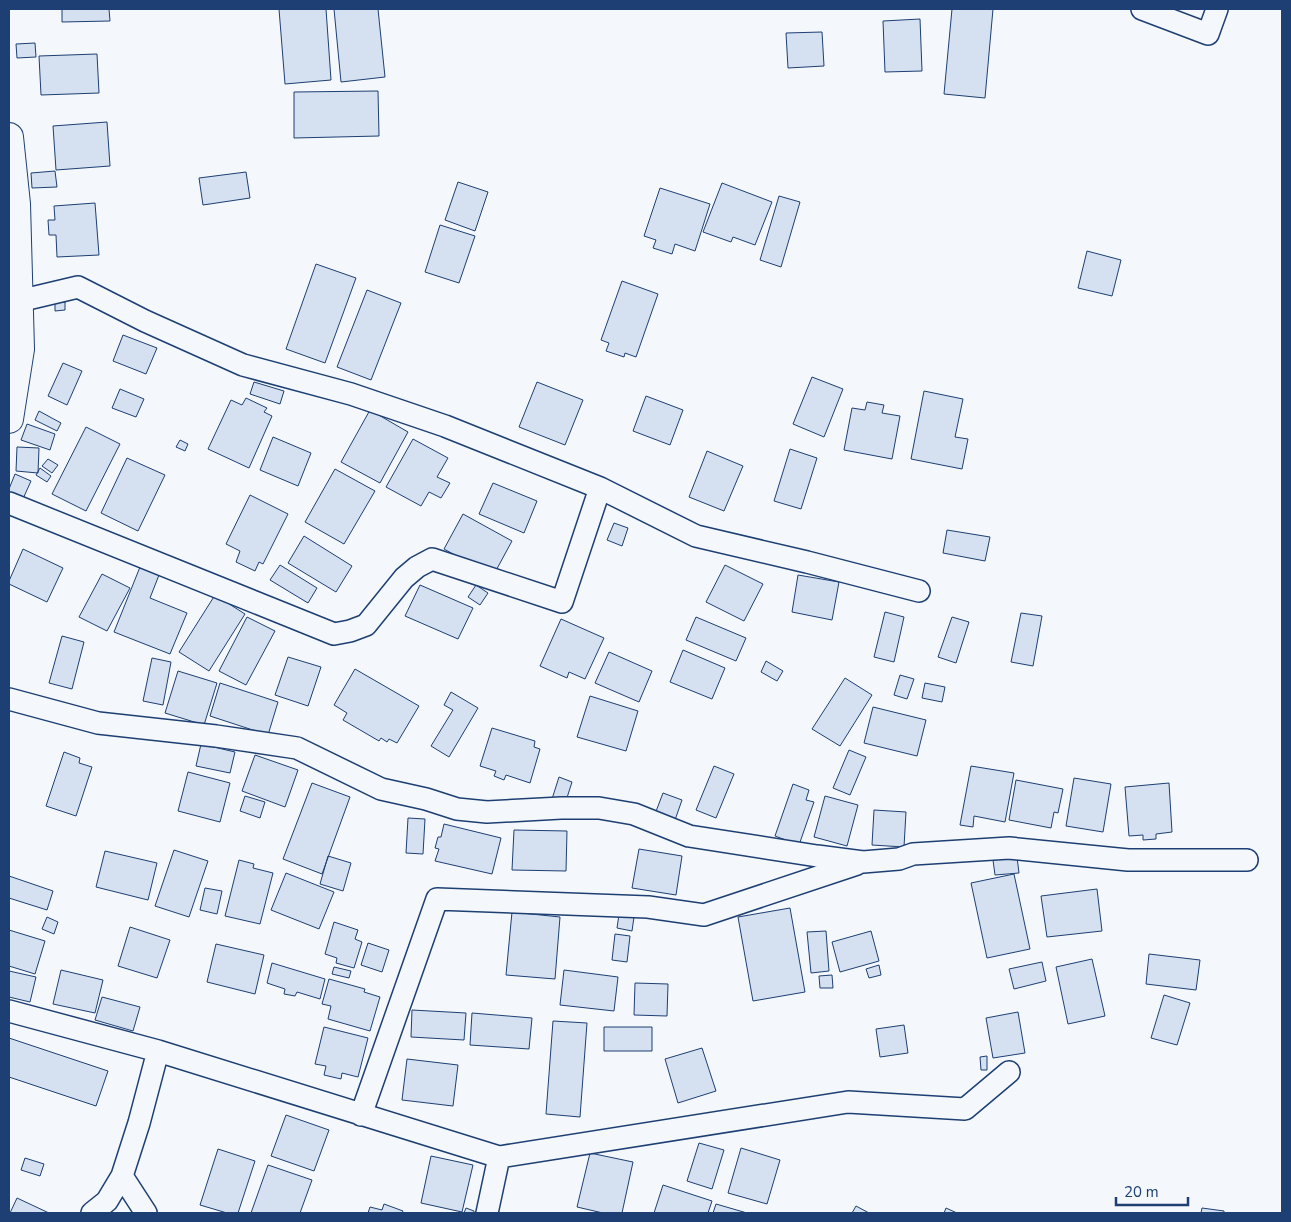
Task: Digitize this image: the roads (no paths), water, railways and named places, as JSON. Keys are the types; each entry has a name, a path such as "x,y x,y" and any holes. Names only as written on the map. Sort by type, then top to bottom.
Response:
{"street":[{"path":"1142,9 1208,34 1217,9"},
{"path":"9,419 20,349 16,204 10,152"},
{"path":"19,301 78,287 145,321 243,365 351,394 445,426 600,488 696,536 919,591"},
{"path":"9,503 334,634 350,631 366,624 404,578 417,567 432,559 562,602 600,488"},
{"path":"9,699 98,724 216,736 297,748 380,790 426,799 457,809 487,812 598,808 634,814 689,836 863,862 899,859 913,854 1009,848 1128,860 1247,860"},
{"path":"361,1115 437,899 648,907 704,915 863,862"},
{"path":"9,1011 158,1051 499,1157 848,1102 964,1109 1009,1072"},
{"path":"92,1213 107,1201 122,1176 158,1051"},
{"path":"487,1213 499,1157"},
{"path":"122,1176 146,1213"}]}
